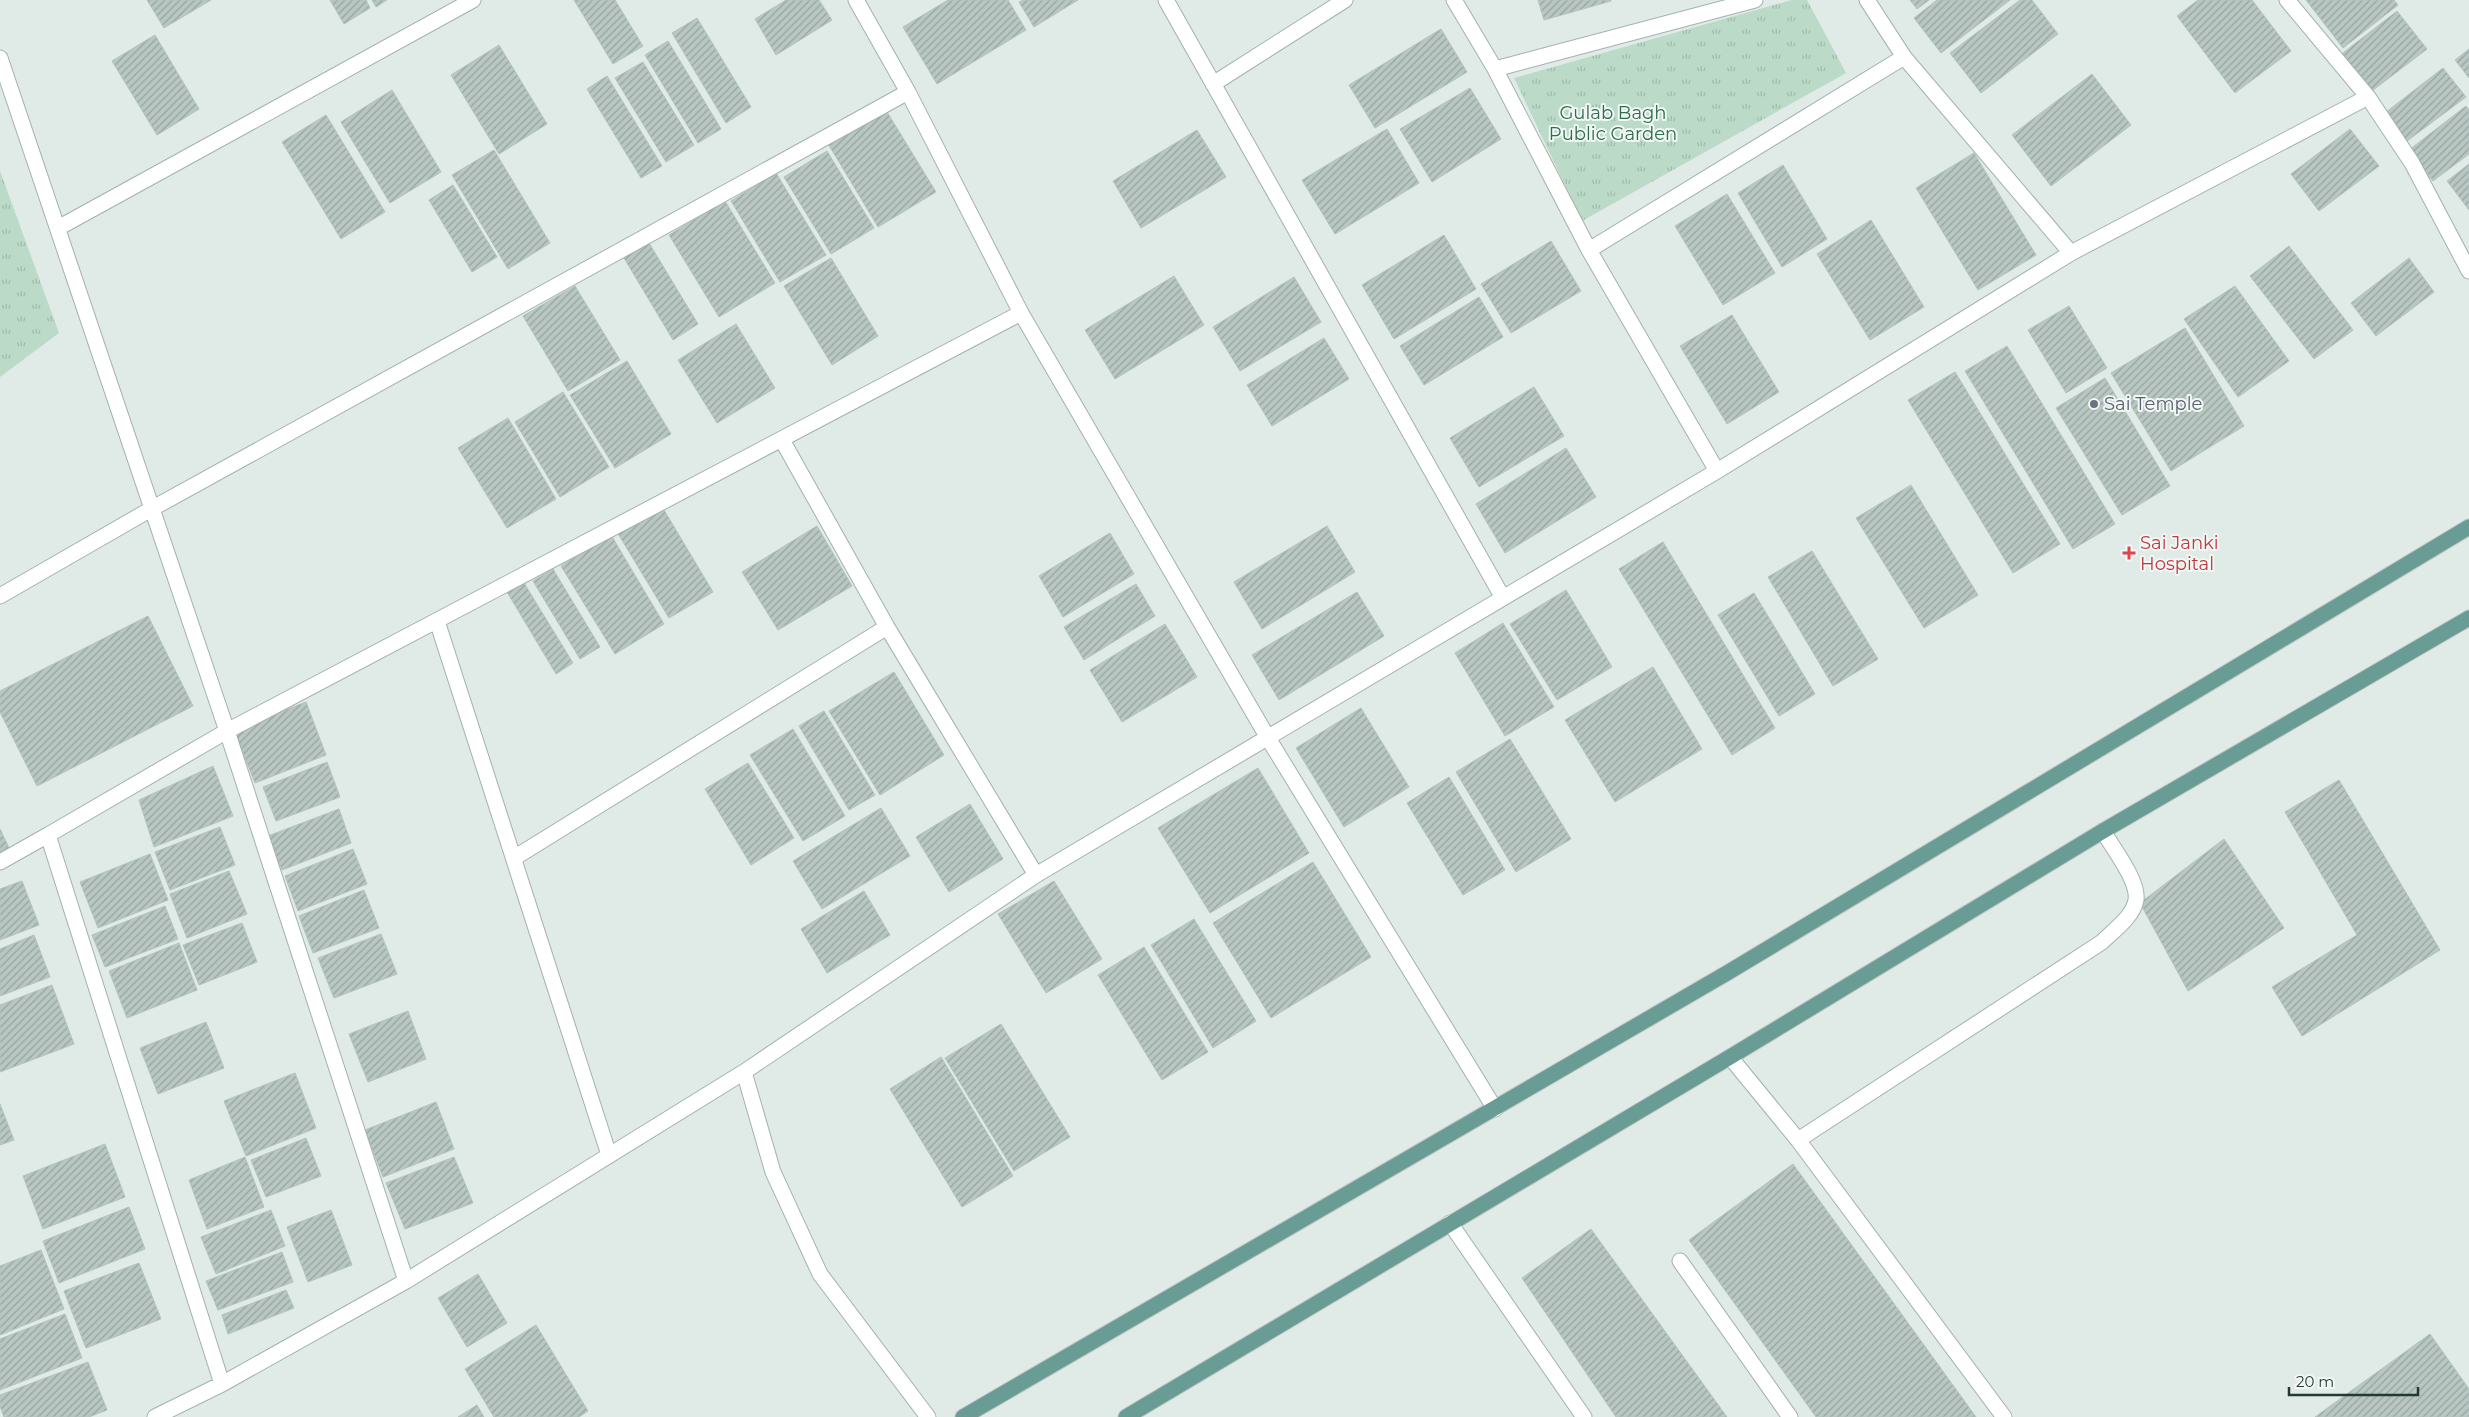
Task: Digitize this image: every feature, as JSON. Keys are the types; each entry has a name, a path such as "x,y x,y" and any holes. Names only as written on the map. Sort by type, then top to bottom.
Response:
{"main road":[{"path":"963,1417 1727,974 2469,527"},
{"path":"1126,1417 1730,1057 2103,830 2469,618"}],"street":[{"path":"58,228 473,0"},
{"path":"856,0 908,92 1021,313 1268,738 1495,1109"},
{"path":"1166,0 1503,598"},
{"path":"1213,84 1345,0"},
{"path":"1454,0 1495,69 1589,250 1717,470"},
{"path":"1495,69 1755,0"},
{"path":"1867,0 1904,56 2071,253"},
{"path":"2287,0 2368,97 2412,163 2469,271"},
{"path":"1589,250 1904,56"},
{"path":"0,58 153,508 406,1281"},
{"path":"0,596 153,508 908,92"},
{"path":"155,1417 222,1384 406,1281 744,1072 1036,875 1717,470 2071,253 2368,97"},
{"path":"0,862 227,731 1021,313"},
{"path":"782,440 887,626 1036,875"},
{"path":"437,621 609,1155"},
{"path":"514,858 887,626"},
{"path":"1798,1140 2102,942 2126,919 2136,900 2134,884 2103,830"},
{"path":"48,835 222,1384"},
{"path":"1730,1057 1798,1140 2004,1417"},
{"path":"744,1072 774,1172 820,1274 928,1417"},
{"path":"1450,1223 1584,1417"},
{"path":"1680,1261 1790,1417"}],"green space":[{"name":"Gulab Bagh Public Garden","path":"1792,0 1807,0 1846,73 1582,221 1514,78"},
{"path":"0,171 59,333 0,377"}],"building":[{"path":"147,0 211,0 164,28"},
{"path":"330,0 366,0 370,8 344,24"},
{"path":"372,0 387,0 376,7"},
{"path":"574,0 615,0 643,46 613,64"},
{"path":"786,0 819,0 832,20 776,55 755,19"},
{"path":"948,0 1008,0 1026,30 937,84 903,27"},
{"path":"1023,0 1078,0 1034,27 1019,2"},
{"path":"1538,0 1611,0 1611,1 1544,20"},
{"path":"1910,0 1929,0 1917,9"},
{"path":"1937,0 2010,0 1941,53 1914,18"},
{"path":"2020,0 2032,0 2058,34 1981,93 1950,53"},
{"path":"2198,0 2252,0 2291,51 2235,93 2177,16"},
{"path":"2306,0 2394,0 2398,5 2343,48"},
{"path":"2397,11 2427,49 2368,94 2339,56"},
{"path":"697,18 751,107 726,123 672,33"},
{"path":"1441,29 1467,72 1375,128 1349,85"},
{"path":"155,35 199,109 157,135 112,61"},
{"path":"668,41 721,129 698,143 645,55"},
{"path":"499,45 547,124 499,154 451,75"},
{"path":"2469,49 2469,78 2455,60"},
{"path":"643,62 694,145 666,162 615,78"},
{"path":"2443,68 2466,97 2403,144 2381,116"},
{"path":"2092,74 2131,125 2051,186 2012,135"},
{"path":"607,76 662,166 641,178 587,89"},
{"path":"1470,88 1501,139 1432,182 1400,129"},
{"path":"392,90 441,172 390,203 341,122"},
{"path":"2466,106 2469,110 2469,154 2433,181 2409,150"},
{"path":"884,107 936,192 878,227 827,142"},
{"path":"326,115 385,212 341,239 282,142"},
{"path":"1387,129 1419,183 1335,234 1302,180"},
{"path":"2350,129 2379,166 2319,211 2291,174"},
{"path":"1197,130 1226,177 1141,228 1113,181"},
{"path":"494,150 550,243 508,269 452,175"},
{"path":"827,151 874,228 831,254 784,177"},
{"path":"1974,153 2036,255 1978,290 1916,188"},
{"path":"2469,164 2469,210 2447,181"},
{"path":"1783,165 1827,239 1782,267 1738,193"},
{"path":"776,173 826,255 780,282 731,201"},
{"path":"453,185 497,257 472,272 429,200"},
{"path":"1727,194 1775,273 1723,305 1675,226"},
{"path":"725,201 775,283 719,317 669,235"},
{"path":"1871,220 1924,307 1870,340 1817,254"},
{"path":"1444,235 1476,289 1394,339 1362,285"},
{"path":"646,238 698,324 673,340 621,253"},
{"path":"1551,241 1581,291 1511,333 1481,284"},
{"path":"2289,246 2353,330 2314,359 2250,276"},
{"path":"831,258 878,336 832,365 784,286"},
{"path":"2409,258 2434,292 2376,336 2351,303"},
{"path":"1174,276 1204,325 1115,379 1085,330"},
{"path":"1294,277 1321,322 1240,371 1213,327"},
{"path":"575,286 620,360 568,391 523,316"},
{"path":"2235,286 2289,361 2238,397 2184,319"},
{"path":"1479,297 1503,337 1424,385 1400,346"},
{"path":"2069,306 2107,368 2066,393 2028,330"},
{"path":"1732,315 1779,392 1727,424 1680,346"},
{"path":"736,324 775,388 717,423 678,360"},
{"path":"2185,328 2244,426 2171,471 2111,373"},
{"path":"1324,338 1349,379 1272,426 1247,385"},
{"path":"2007,346 2115,524 2073,549 1965,371"},
{"path":"627,361 671,434 615,468 570,395"},
{"path":"1955,372 2060,544 2013,573 1908,400"},
{"path":"2105,378 2170,486 2122,515 2056,408"},
{"path":"1534,387 1564,436 1479,487 1450,438"},
{"path":"563,392 609,467 560,497 515,422"},
{"path":"508,418 556,499 507,528 458,448"},
{"path":"1566,448 1596,497 1505,553 1476,504"},
{"path":"1911,485 1978,595 1924,628 1856,518"},
{"path":"661,505 713,592 669,618 617,532"},
{"path":"817,526 852,586 778,630 742,572"},
{"path":"1327,526 1355,572 1262,629 1234,582"},
{"path":"1110,533 1134,574 1063,617 1039,576"},
{"path":"611,535 664,624 615,654 561,566"},
{"path":"1663,542 1775,728 1732,755 1619,569"},
{"path":"1812,551 1878,659 1833,686 1768,577"},
{"path":"553,569 600,647 580,659 533,581"},
{"path":"524,583 573,663 556,674 507,592"},
{"path":"1136,584 1155,616 1084,660 1064,627"},
{"path":"1566,590 1612,667 1557,700 1510,624"},
{"path":"1357,592 1384,636 1279,700 1252,655"},
{"path":"1754,593 1815,694 1779,716 1718,615"},
{"path":"148,616 193,706 37,786 0,712 0,691"},
{"path":"1503,623 1554,707 1505,736 1455,653"},
{"path":"1165,624 1197,677 1122,722 1090,670"},
{"path":"1653,667 1702,749 1615,802 1565,720"},
{"path":"894,672 944,755 880,795 829,711"},
{"path":"306,702 326,755 255,783 234,730"},
{"path":"1361,708 1409,787 1344,827 1296,748"},
{"path":"824,711 875,795 849,810 799,726"},
{"path":"793,729 845,816 803,841 750,755"},
{"path":"1510,739 1571,839 1516,872 1456,772"},
{"path":"327,762 340,797 276,821 263,787"},
{"path":"748,763 794,838 751,865 705,789"},
{"path":"213,766 233,816 154,847 139,800"},
{"path":"1258,768 1309,853 1210,913 1158,828"},
{"path":"1449,777 1505,870 1463,895 1407,803"},
{"path":"2339,780 2440,950 2302,1036 2272,987 2357,935 2285,812"},
{"path":"970,804 1003,859 949,892 916,837"},
{"path":"881,808 910,856 822,909 793,861"},
{"path":"339,809 351,843 282,870 268,836"},
{"path":"220,827 235,865 170,890 155,852"},
{"path":"0,829 10,850 0,855"},
{"path":"2224,839 2284,928 2188,991 2140,903"},
{"path":"353,849 367,884 298,911 285,876"},
{"path":"150,854 168,900 98,928 80,882"},
{"path":"1313,862 1371,957 1271,1018 1213,923"},
{"path":"229,871 247,914 187,938 170,894"},
{"path":"22,881 39,925 0,940 0,889"},
{"path":"1054,881 1102,959 1046,993 998,914"},
{"path":"364,890 379,928 313,953 299,916"},
{"path":"864,891 890,935 827,973 801,929"},
{"path":"165,906 178,939 105,967 92,935"},
{"path":"1194,919 1256,1021 1213,1048 1151,945"},
{"path":"242,923 257,962 199,985 183,945"},
{"path":"381,934 397,974 334,998 318,958"},
{"path":"34,935 50,977 0,996 0,949"},
{"path":"179,943 197,990 127,1018 109,971"},
{"path":"1144,947 1208,1052 1162,1080 1098,975"},
{"path":"52,985 74,1044 0,1072 0,1005"},
{"path":"408,1011 426,1059 368,1082 349,1034"},
{"path":"206,1022 224,1068 158,1094 140,1048"},
{"path":"1001,1024 1070,1137 1014,1171 945,1058"},
{"path":"941,1057 1013,1176 962,1207 890,1089"},
{"path":"295,1073 316,1128 246,1156 224,1101"},
{"path":"436,1102 454,1149 383,1177 365,1130"},
{"path":"0,1104 14,1140 0,1145"},
{"path":"306,1138 321,1176 266,1197 251,1160"},
{"path":"105,1144 125,1197 43,1229 23,1176"},
{"path":"245,1157 264,1207 207,1229 189,1180"},
{"path":"454,1157 473,1203 405,1229 386,1183"},
{"path":"1793,1164 1976,1417 1816,1417 1689,1240"},
{"path":"129,1207 145,1249 59,1283 43,1241"},
{"path":"271,1210 285,1246 216,1274 201,1237"},
{"path":"331,1210 352,1265 308,1282 287,1227"},
{"path":"1591,1229 1727,1417 1616,1417 1522,1278"},
{"path":"41,1250 64,1309 0,1335 0,1266"},
{"path":"282,1252 293,1282 218,1310 206,1281"},
{"path":"139,1263 161,1319 86,1348 64,1291"},
{"path":"478,1274 507,1323 467,1347 438,1298"},
{"path":"286,1290 294,1308 228,1334 222,1315"},
{"path":"65,1314 82,1358 0,1390 0,1339"},
{"path":"536,1325 588,1411 579,1417 494,1417 465,1369"},
{"path":"2430,1334 2469,1389 2469,1417 2315,1417"},
{"path":"88,1362 107,1410 89,1417 4,1417 0,1406 0,1395"},
{"path":"477,1405 484,1417 458,1417"}],"place":[{"name":"Sai Temple","path":"2094,404"},
{"name":"Sai Janki Hospital","path":"2129,553"}]}
